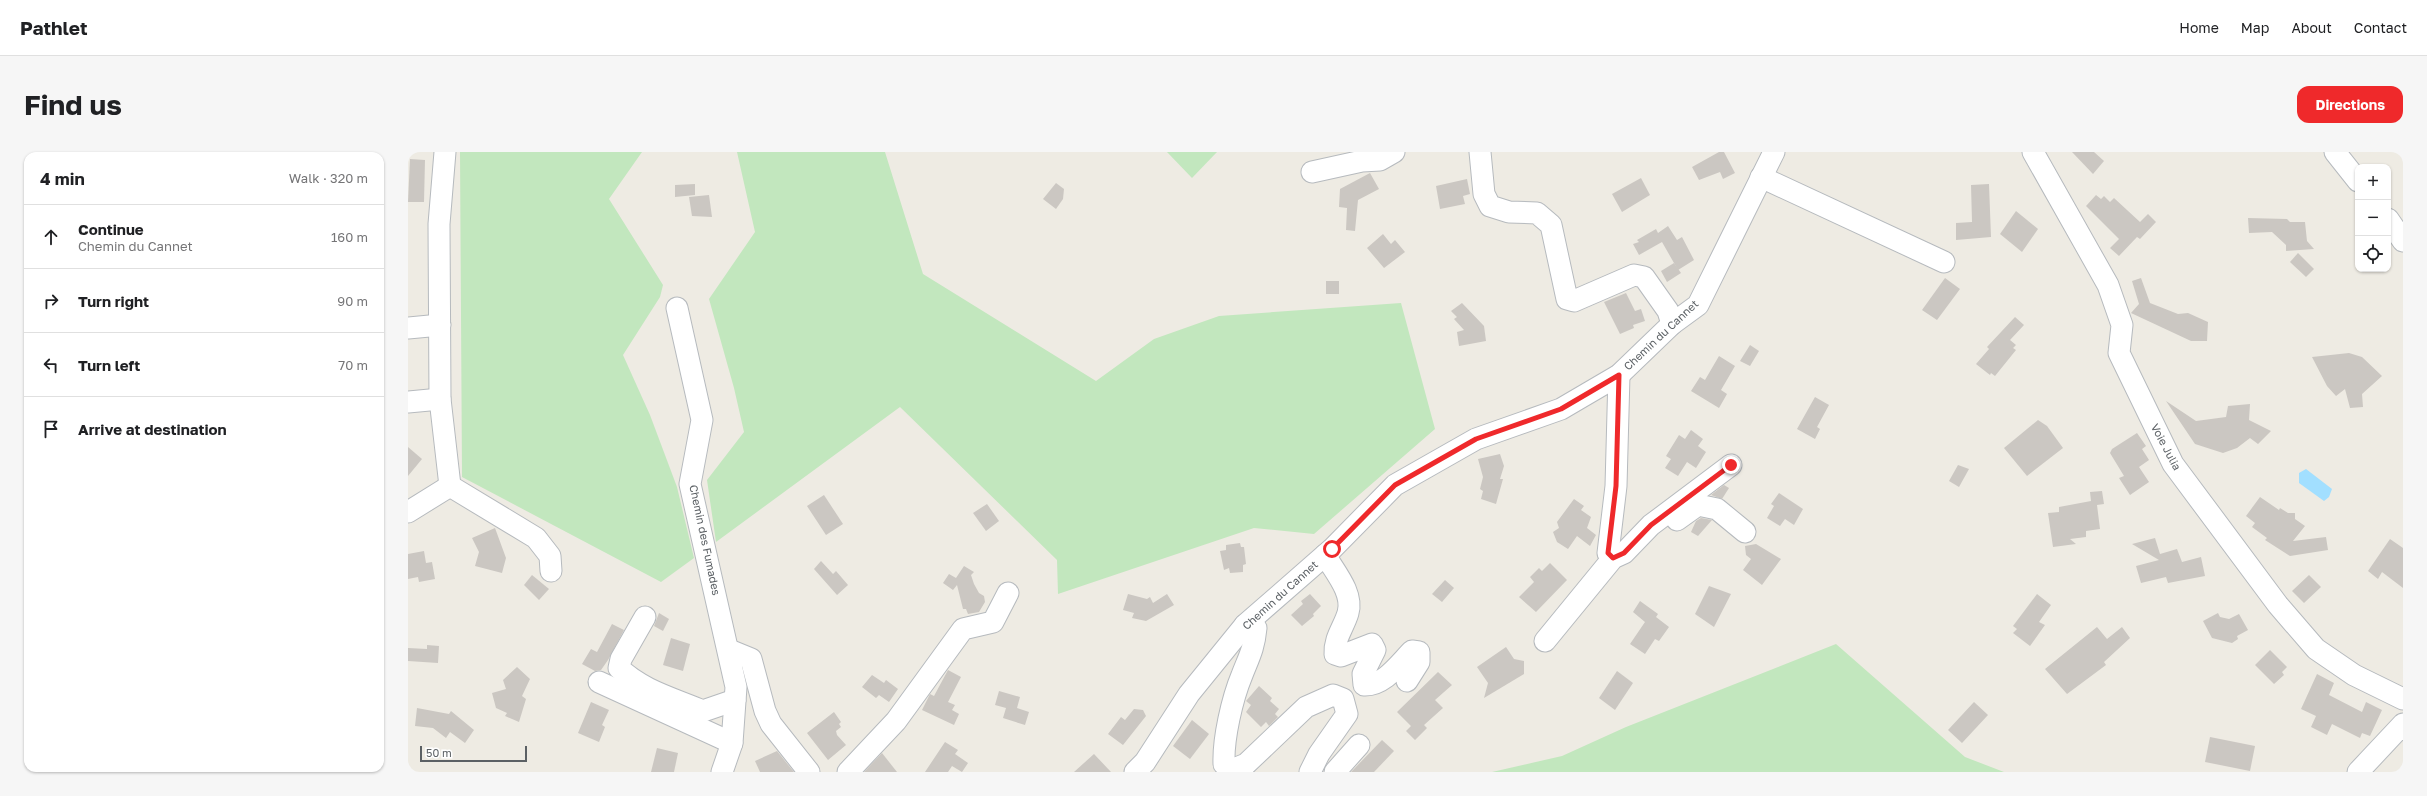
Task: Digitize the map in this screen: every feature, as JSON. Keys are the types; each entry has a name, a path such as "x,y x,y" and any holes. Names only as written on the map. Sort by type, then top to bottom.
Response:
{"street":[{"path":"445,152 439,224 440,399 450,486"},
{"path":"1312,172 1362,161 1380,160 1394,152"},
{"path":"1480,152 1484,194 1490,206 1509,212 1537,214 1551,225 1567,299 1574,301 1634,275 1644,277 1668,311 1672,324"},
{"name":"Chemin du Cannet","path":"1135,772 1145,762 1189,694 1245,625 1325,555 1395,485 1476,439 1561,409 1619,375 1672,324 1698,305 1774,152"},
{"name":"Voie Julia","path":"2032,152 2108,284 2122,325 2119,353 2173,464 2278,605 2316,649 2354,676 2403,699"},
{"path":"2335,152 2355,177"},
{"path":"1761,177 1944,262"},
{"name":"Chemin des Fumades","path":"676,308 702,420 690,484 729,650 736,687 732,743 722,772"},
{"path":"408,328 440,325"},
{"path":"1613,558 1608,553 1616,486 1619,375"},
{"path":"408,402 440,399"},
{"path":"1545,641 1613,558 1624,553 1647,529 1731,465"},
{"path":"408,512 450,486"},
{"path":"450,486 536,538 550,556 551,571"},
{"path":"1647,529 1659,530 1698,505 1717,509 1745,532"},
{"path":"1325,555 1344,586 1349,604 1348,612 1334,645 1335,654 1341,656 1372,644 1375,650 1363,674 1364,685 1372,686 1384,678 1412,651 1419,652 1418,662 1407,680"},
{"path":"848,772 896,722 963,629 993,622 1008,593"},
{"path":"645,617 621,659 619,668 627,676 652,690 702,711 735,700"},
{"path":"1245,625 1256,628 1254,647 1239,684 1227,735 1224,764 1234,770 1246,764 1306,707 1333,694 1343,699 1347,714 1320,754 1310,772"},
{"path":"729,650 751,659 768,718 809,772"},
{"path":"599,682 732,743"},
{"path":"2358,772 2403,724"},
{"path":"1335,772 1359,745"}],"green space":[{"path":"460,152 642,152 609,199 663,285 660,297 623,355 650,415 677,487 694,558 661,582 462,477"},
{"path":"737,152 885,152 923,274 1096,381 1154,339 1219,316 1401,303 1435,429 1314,534 1254,528 1058,594 1057,560 900,407 716,542 707,480 744,432 734,388 709,299 755,232"},
{"path":"1167,152 1217,152 1192,178"},
{"path":"1836,644 1965,757 2004,772 1492,772 1562,756 1626,727"}],"water":[{"path":"2306,469 2332,489 2329,497 2324,501 2299,483 2299,473"}],"building":[{"path":"1719,152 1724,152 1735,173 1723,179 1720,172 1699,180 1692,167"},
{"path":"2072,152 2094,152 2104,161 2093,174"},
{"path":"410,159 425,160 424,202 408,202"},
{"path":"1370,173 1379,189 1358,200 1355,231 1346,230 1347,208 1339,207 1340,189"},
{"path":"1641,178 1650,195 1622,212 1612,194"},
{"path":"1467,179 1470,194 1463,196 1465,204 1440,209 1436,186"},
{"path":"1056,183 1064,189 1063,199 1056,209 1043,199"},
{"path":"695,184 695,195 675,197 675,185"},
{"path":"1989,184 1991,237 1956,240 1956,223 1972,222 1971,185"},
{"path":"709,195 712,217 692,216 689,197"},
{"path":"2096,195 2101,199 2104,196 2110,202 2114,198 2140,222 2148,214 2156,222 2140,239 2137,237 2119,256 2110,248 2119,239 2086,206"},
{"path":"2016,211 2038,229 2022,252 2000,234"},
{"path":"2248,218 2287,219 2290,222 2305,222 2307,241 2314,249 2286,251 2286,245 2272,232 2249,233"},
{"path":"1668,226 1677,240 1682,237 1694,260 1678,270 1662,242 1639,255 1633,244 1639,242 1637,240 1656,229 1658,233"},
{"path":"1383,234 1391,244 1395,240 1405,252 1384,268 1367,248"},
{"path":"2298,253 2314,269 2306,277 2290,262"},
{"path":"1674,263 1681,273 1667,282 1661,271"},
{"path":"1945,278 1960,289 1937,320 1922,310"},
{"path":"2141,278 2150,303 2178,314 2188,313 2208,322 2207,341 2191,341 2131,313 2139,304 2132,281"},
{"path":"1326,281 1339,281 1339,294 1326,294"},
{"path":"1626,293 1635,311 1641,309 1645,321 1633,325 1634,328 1620,334 1604,302"},
{"path":"1462,303 1484,326 1486,341 1459,346 1457,332 1464,330 1454,319 1457,317 1451,311"},
{"path":"2015,317 2024,325 2010,340 2016,345 2013,348 2016,350 1995,376 1991,373 1990,375 1976,364 1989,349 1987,347"},
{"path":"1750,345 1759,351 1750,366 1740,361"},
{"path":"2349,353 2362,357 2382,376 2362,394 2363,407 2350,408 2345,389 2336,396 2327,386 2312,357"},
{"path":"1719,356 1735,366 1721,390 1727,394 1719,408 1691,391 1700,377 1705,380"},
{"path":"1815,397 1829,405 1817,427 1820,429 1815,439 1797,429"},
{"path":"2166,401 2196,421 2226,417 2228,406 2250,404 2249,420 2271,431 2258,444 2250,438 2237,448 2223,453 2195,444"},
{"path":"2038,420 2047,426 2063,448 2027,476 2004,448"},
{"path":"1691,430 1703,439 1698,446 1706,452 1696,468 1687,462 1678,476 1665,468 1671,459 1666,456 1679,435 1685,439"},
{"path":"2137,433 2146,446 2142,449 2149,460 2139,467 2149,482 2130,495 2119,478 2124,476 2110,453 2112,449"},
{"path":"408,447 422,459 408,476"},
{"path":"1500,454 1504,466 1500,479 1503,479 1496,504 1481,499 1483,491 1480,489 1483,477 1478,459"},
{"path":"1958,465 1969,469 1959,487 1949,481"},
{"path":"1724,485 1729,488 1722,499 1711,495"},
{"path":"2102,491 2104,504 2097,505 2100,529 2086,531 2086,537 2070,539 2076,544 2053,547 2048,513 2059,512 2059,507 2091,501 2090,492"},
{"path":"1779,493 1803,509 1794,525 1785,519 1780,526 1767,518 1774,506 1771,504"},
{"path":"824,495 843,524 826,535 807,506"},
{"path":"2260,497 2279,510 2280,508 2288,513 2295,513 2295,519 2305,526 2293,541 2326,537 2328,550 2290,556 2265,540 2267,538 2252,527 2255,523 2246,516"},
{"path":"1574,499 1584,506 1581,510 1591,517 1587,528 1596,535 1590,546 1577,536 1568,549 1557,542 1553,532 1559,528 1557,522"},
{"path":"987,504 999,521 986,531 973,513"},
{"path":"1701,518 1712,520 1698,536 1691,532 1696,521"},
{"path":"495,528 506,558 502,573 475,566 479,552 472,538"},
{"path":"2155,538 2160,554 2177,549 2182,562 2201,557 2205,576 2168,583 2166,577 2141,583 2136,566 2159,560 2132,544"},
{"path":"2390,539 2403,548 2403,588 2382,572 2378,579 2368,571"},
{"path":"1240,543 1241,547 1244,547 1246,564 1243,565 1243,572 1230,573 1229,568 1224,570 1220,551 1226,550 1226,545"},
{"path":"1756,544 1781,559 1762,585 1743,570 1751,559 1746,555 1745,546"},
{"path":"424,551 426,563 432,562 435,579 419,582 418,577 408,579 408,554"},
{"path":"821,561 833,574 836,571 848,585 837,595 814,569"},
{"path":"1550,563 1567,580 1536,612 1519,597 1534,582 1530,577 1539,568 1542,571"},
{"path":"964,566 974,572 971,575 974,584 979,593 984,596 985,602 979,612 968,614 966,609 963,609 957,585 953,590 943,583 949,574 956,578"},
{"path":"532,575 549,589 539,600 524,585"},
{"path":"2309,575 2321,587 2304,603 2292,591"},
{"path":"1445,580 1454,588 1442,602 1432,594"},
{"path":"1709,586 1731,594 1714,627 1695,614"},
{"path":"1128,594 1147,599 1150,597 1153,603 1167,594 1174,605 1146,621 1132,618 1134,613 1123,610"},
{"path":"1310,594 1321,606 1313,614 1314,616 1302,626 1291,615 1303,604 1301,601"},
{"path":"2037,594 2051,605 2039,622 2045,625 2030,646 2013,633 2017,629 2013,626"},
{"path":"1640,601 1658,614 1656,617 1669,627 1659,641 1655,639 1645,654 1630,644 1645,622 1633,612"},
{"path":"659,613 669,619 663,631 654,626"},
{"path":"2218,613 2220,617 2229,619 2239,614 2248,630 2237,636 2238,639 2232,643 2212,638 2203,621"},
{"path":"612,624 624,630 601,670 595,671 582,664 591,649 597,652"},
{"path":"2097,627 2107,639 2122,627 2130,638 2104,662 2106,665 2067,694 2045,669"},
{"path":"671,638 690,644 683,671 663,665"},
{"path":"427,645 439,646 438,663 408,661 408,648 427,649"},
{"path":"1506,647 1514,659 1524,661 1524,674 1484,698 1488,683 1477,667"},
{"path":"2270,650 2287,667 2282,672 2284,675 2274,684 2255,665"},
{"path":"517,667 530,679 522,696 526,699 519,722 505,716 507,713 496,708 492,693 506,689 503,680"},
{"path":"948,670 961,677 948,702 955,705 952,710 959,714 954,725 922,710 930,694 934,696"},
{"path":"1617,671 1633,683 1615,710 1599,698"},
{"path":"1438,672 1452,685 1435,700 1443,708 1424,725 1427,728 1415,740 1406,731 1411,726 1397,712"},
{"path":"2317,674 2334,683 2329,695 2362,712 2366,702 2382,710 2370,736 2362,733 2360,738 2332,724 2327,735 2311,727 2316,716 2301,709"},
{"path":"872,675 884,683 886,680 898,689 889,702 879,695 876,698 862,687"},
{"path":"1259,686 1272,698 1270,701 1279,709 1275,714 1278,717 1269,726 1266,722 1261,727 1246,712 1251,705 1246,701"},
{"path":"999,691 1020,697 1017,708 1029,712 1025,725 1003,718 1006,708 995,705"},
{"path":"591,702 609,710 602,725 605,727 599,742 578,733"},
{"path":"1974,702 1988,715 1962,743 1948,730"},
{"path":"417,708 449,714 451,711 474,730 465,743 450,732 446,738 433,728 415,726"},
{"path":"1134,709 1143,710 1146,716 1123,745 1108,734 1121,717 1125,720"},
{"path":"834,712 841,722 839,724 841,727 836,731 837,735 846,745 828,760 807,733"},
{"path":"1192,720 1209,734 1190,759 1173,746"},
{"path":"2210,737 2255,746 2250,771 2205,762"},
{"path":"1382,740 1394,751 1374,772 1351,772"},
{"path":"945,742 958,750 955,754 968,763 962,772 952,766 948,772 925,772"},
{"path":"657,748 678,753 674,772 651,772"},
{"path":"777,751 794,772 760,772 755,761"},
{"path":"882,753 897,772 864,772"},
{"path":"1094,754 1111,772 1074,772"}],"route":[{"path":"1332,549 1395,485 1476,439 1561,409 1619,375 1616,486 1608,553 1613,558 1624,553 1651,525 1731,465"}]}
